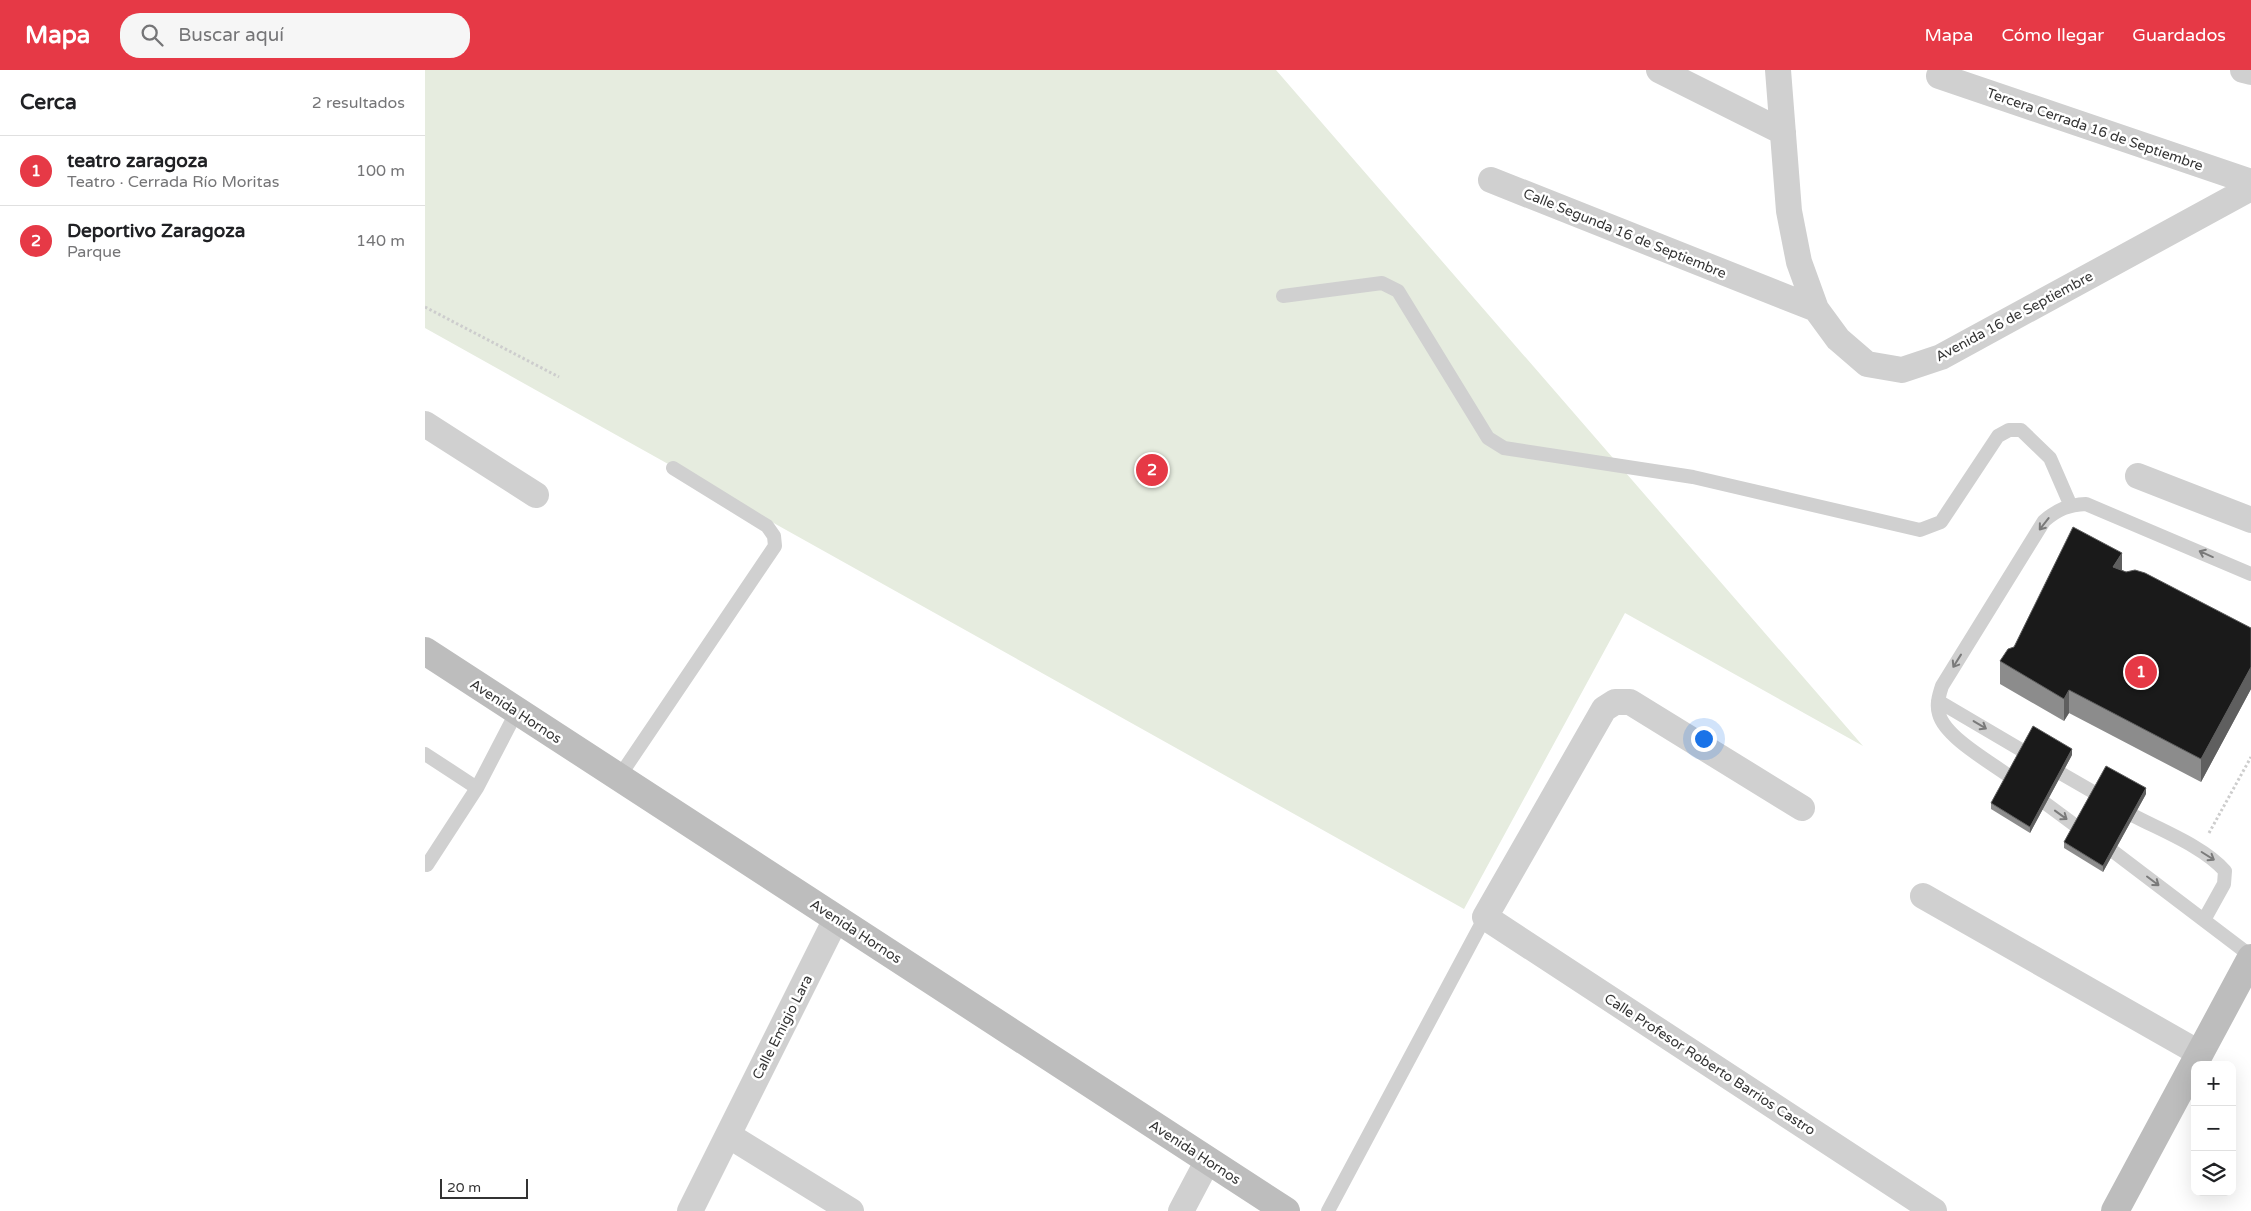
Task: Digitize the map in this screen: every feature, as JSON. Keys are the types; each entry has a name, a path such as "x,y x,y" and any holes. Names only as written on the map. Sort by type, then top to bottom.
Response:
{"street":[{"path":"1659,70 1783,132"},
{"name":"Avenida 16 de Septiembre","path":"1778,70 1789,211 1799,262 1816,309 1838,338 1867,364 1902,370 1941,357 2251,188"},
{"path":"2243,70 2251,72"},
{"name":"Tercera Cerrada 16 de Septiembre","path":"1939,76 2251,182"},
{"name":"Calle Segunda 16 de Septiembre","path":"1491,180 1816,309"},
{"path":"425,424 536,495"},
{"path":"2138,476 2251,520"},
{"name":"Avenida Hornos","path":"425,651 1287,1211"},
{"path":"1485,916 1605,709 1615,702 1630,702 1802,808"},
{"path":"1923,896 2199,1054"},
{"name":"Calle Profesor Roberto Barrios Castro","path":"1485,916 1934,1211"},
{"name":"Calle Emigio Lara","path":"690,1211 836,919"},
{"path":"2115,1211 2251,957"},
{"path":"728,1135 851,1211"},
{"path":"1181,1211 1208,1160"}],"lane":[{"path":"1283,296 1382,283 1391,286 1398,291 1488,438 1504,448 1693,477 1919,530 1941,522 1998,436 2009,430 2021,430 2050,458 2070,504"},
{"path":"619,777 775,546 774,536 767,526 673,468"},
{"path":"2009,776 1953,735 1939,714 1938,701 1942,686 2044,522 2056,510 2070,504 2086,504 2103,509 2251,574"},
{"path":"1938,701 2023,751"},
{"path":"427,865 477,788 517,711"},
{"path":"425,754 477,788"},
{"path":"2062,774 2095,793"},
{"path":"2045,803 2076,826"},
{"path":"2134,816 2200,851 2217,862 2225,871 2225,884 2204,920"},
{"path":"2114,852 2251,957"},
{"path":"1328,1211 1485,916"}],"path":[{"path":"425,307 559,377"},
{"path":"2200,851 2251,758"}],"shaded area":[{"path":"425,70 1276,70 1863,746 1625,613 1464,909 425,328"}],"building":[{"path":"2073,527 2122,553 2113,567 2126,572 2135,570 2145,573 2251,628 2251,667 2201,759 2069,690 2064,699 2000,661 2008,649 2014,647"},
{"path":"2033,726 2072,749 2030,827 1991,803"},
{"path":"2106,766 2146,788 2103,866 2064,842"}],"place":[{"name":"Deportivo Zaragoza","path":"1152,470"},
{"name":"teatro zaragoza","path":"2141,672"}]}
